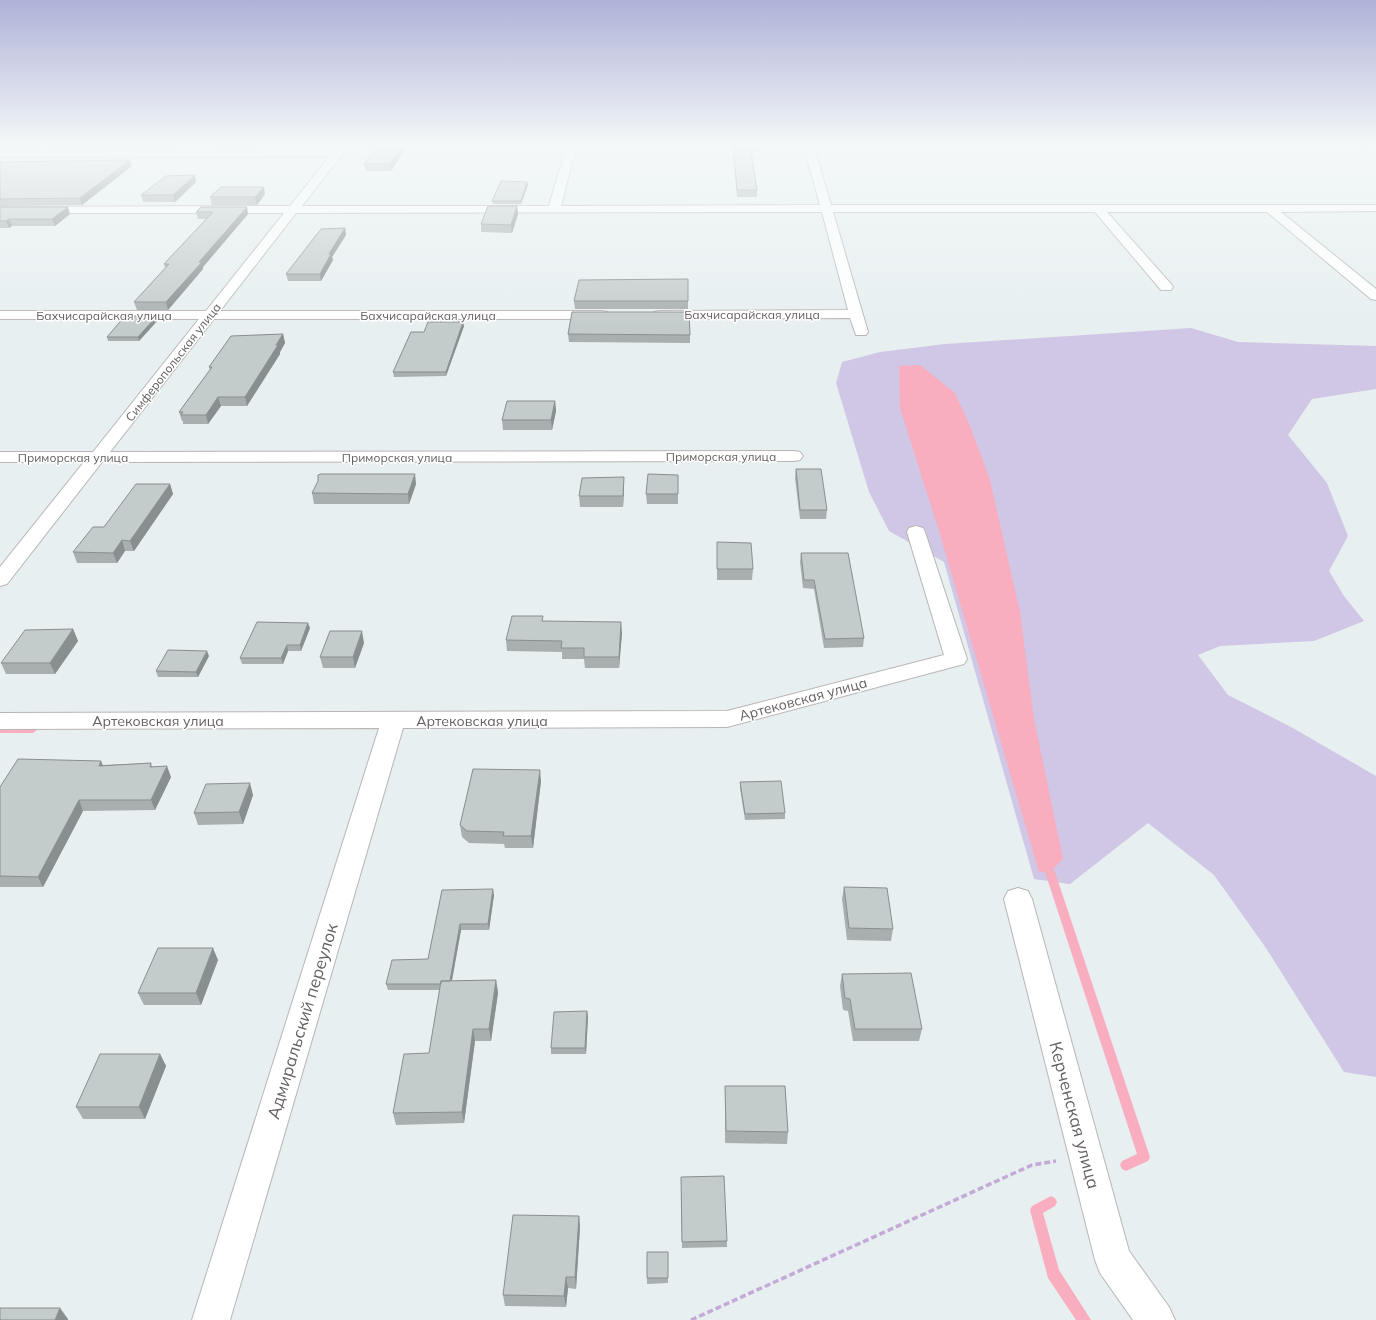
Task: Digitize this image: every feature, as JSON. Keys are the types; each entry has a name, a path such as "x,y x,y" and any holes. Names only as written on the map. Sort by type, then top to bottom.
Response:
{"street":[{"name":"Симферопольская улица","path":"0,580 99,457 209,315 298,206"},
{"path":"825,206 861,332"},
{"path":"1098,208 1166,287"},
{"path":"1270,208 1376,296"},
{"path":"0,210 1376,208"},
{"name":"Бахчисарайская улица","path":"648,314 856,314"},
{"name":"Бахчисарайская улица","path":"0,315 616,315"},
{"name":"Приморская улица","path":"0,457 794,456"},
{"name":"Артековская улица","path":"0,721 727,719 956,659 916,532"},
{"name":"Адмиральский переулок","path":"211,1320 393,721"},
{"name":"Керченская улица","path":"1018,899 1113,1260 1156,1320"}],"path":[{"path":"691,1320 1032,1165 1085,1156"}],"shaded area":[{"path":"1191,328 1238,342 1376,346 1376,389 1312,399 1288,435 1327,483 1348,536 1329,571 1344,596 1364,621 1314,641 1220,646 1198,655 1228,695 1291,727 1376,776 1376,1077 1344,1072 1266,948 1214,875 1148,823 1070,884 1034,879 944,562 889,531 869,492 836,383 842,362 880,352 945,344"},
{"path":"920,365 955,393 970,426 990,480 1020,612 1034,719 1063,859 1050,872 1039,872 938,528 900,408 899,366"}],"building":[{"path":"488,206 517,206 511,225 481,224"},
{"path":"0,207 68,207 52,219 9,219 6,221 0,221"},
{"path":"201,207 247,207 199,262 202,262 166,302 134,302 169,264 164,264 213,212 196,212"},
{"path":"345,228 329,254 331,254 320,274 286,274 321,229"},
{"path":"688,279 688,301 574,301 579,280"},
{"path":"572,312 689,312 690,335 568,334"},
{"path":"125,316 157,316 138,337 107,337"},
{"path":"428,322 463,322 446,372 393,372 411,332 424,332"},
{"path":"283,334 276,345 278,345 245,397 218,397 206,415 181,415 183,412 179,412 212,367 209,367 231,336"},
{"path":"507,401 555,401 551,420 502,420"},
{"path":"796,469 821,469 827,510 800,510"},
{"path":"415,474 408,494 312,493 318,481 318,475"},
{"path":"648,474 678,475 678,494 646,494"},
{"path":"624,477 623,496 579,496 582,478"},
{"path":"136,484 170,484 130,541 122,540 113,553 73,552 93,527 104,527"},
{"path":"717,542 751,543 753,569 717,569"},
{"path":"801,553 848,553 864,638 825,639 814,580 804,580"},
{"path":"512,616 543,616 542,621 621,622 619,657 584,657 584,648 561,648 562,641 506,640"},
{"path":"257,622 308,623 300,645 287,645 281,658 240,658"},
{"path":"73,629 50,663 1,663 25,630"},
{"path":"330,631 362,631 353,657 320,657"},
{"path":"168,650 207,651 196,672 156,671"},
{"path":"18,759 101,761 99,766 151,763 150,767 167,766 151,800 79,800 38,877 0,876 0,787"},
{"path":"473,769 540,770 531,836 503,836 504,832 467,831 460,825"},
{"path":"781,781 785,813 745,814 740,782"},
{"path":"250,783 239,812 194,813 206,784"},
{"path":"844,887 887,888 893,929 849,928"},
{"path":"493,889 488,924 460,924 450,981 441,981 441,984 386,984 392,960 428,959 442,890"},
{"path":"158,948 213,948 196,993 138,993"},
{"path":"911,973 922,1029 855,1029 850,999 845,998 842,974"},
{"path":"496,980 489,1029 473,1029 462,1112 393,1113 404,1054 429,1053 441,981"},
{"path":"587,1011 585,1048 551,1048 554,1012"},
{"path":"100,1054 160,1054 139,1107 76,1107"},
{"path":"725,1086 785,1086 788,1132 726,1131"},
{"path":"724,1176 727,1241 682,1242 681,1177"},
{"path":"513,1215 579,1216 575,1277 566,1277 564,1296 503,1295"},
{"path":"647,1252 668,1252 668,1278 647,1278"},
{"path":"0,1308 60,1308 55,1320 0,1320"}],"waterway":[{"path":"0,730 33,730"},
{"path":"1050,872 1144,1157 1126,1165"},
{"path":"1051,1202 1036,1210 1053,1273 1084,1320"}]}
